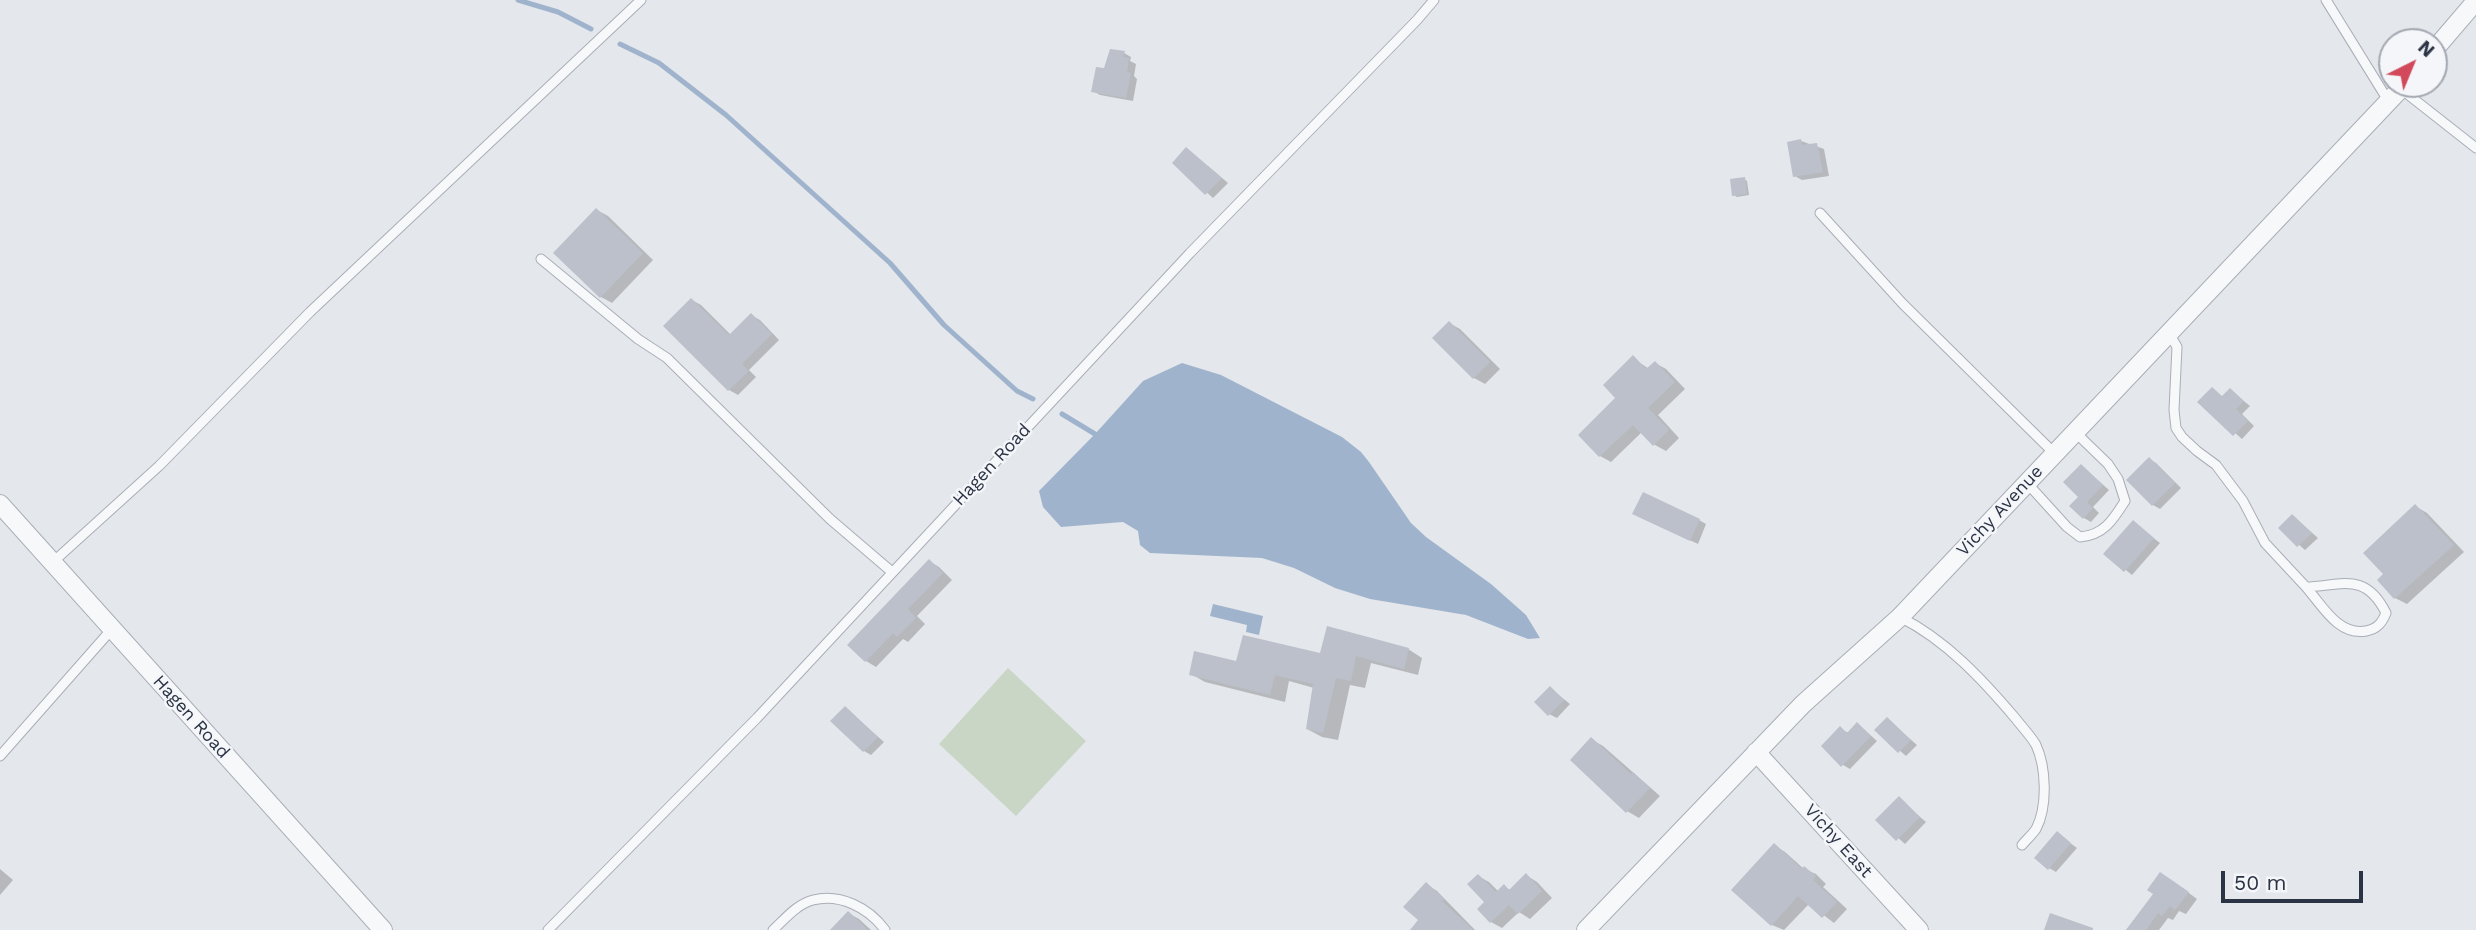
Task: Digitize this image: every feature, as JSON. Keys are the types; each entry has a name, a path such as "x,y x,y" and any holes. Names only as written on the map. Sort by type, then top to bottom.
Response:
{"street":[{"path":"2448,34 2476,1"},
{"name":"Vichy Avenue","path":"1586,930 1803,704 1900,617 2392,98"},
{"name":"Hagen Road","path":"0,504 383,930"},
{"name":"Vichy East","path":"1756,752 1919,930"}],"lane":[{"path":"52,562 159,466 310,312 641,0"},
{"name":"Hagen Road","path":"548,930 757,718 1190,253 1418,20 1434,0"},
{"path":"2326,0 2378,66"},
{"path":"2406,98 2476,148"},
{"path":"1820,213 1903,304 2055,453"},
{"path":"541,259 638,339 667,358 830,519 892,572"},
{"path":"2169,333 2177,347 2174,410 2176,428 2182,437 2216,465 2244,501 2265,543 2339,625 2351,632 2374,629 2382,622 2386,613 2379,600 2368,590 2353,583 2339,582 2305,587"},
{"path":"2027,483 2067,527 2080,537 2094,536 2112,522 2124,501 2118,479 2108,464 2075,432"},
{"path":"1900,617 1927,632 1955,655 1999,699 2035,743 2041,761 2043,796 2039,821 2022,845"},
{"path":"0,756 112,629"},
{"path":"773,930 794,910 811,901 836,899 863,909 885,930"}],"green space":[{"path":"1008,668 1086,741 1016,816 939,744"}],"water":[{"path":"1182,363 1221,375 1342,437 1361,452 1411,523 1491,584 1526,615 1540,638 1528,639 1466,615 1370,599 1335,588 1294,568 1262,558 1150,553 1140,545 1138,531 1123,522 1061,527 1043,507 1039,491 1143,381"},
{"path":"1213,604 1263,616 1259,635 1246,632 1247,625 1210,616"}],"building":[{"path":"1110,49 1125,51 1123,57 1129,58 1127,72 1131,73 1126,98 1091,92 1096,67 1104,68"},
{"path":"1801,139 1802,145 1817,143 1823,172 1793,177 1787,142"},
{"path":"1186,147 1222,178 1205,195 1172,163"},
{"path":"1745,177 1747,194 1732,196 1730,179"},
{"path":"596,208 643,253 600,298 553,253"},
{"path":"691,298 729,335 751,313 772,334 742,364 749,371 728,391 663,326"},
{"path":"1449,321 1490,362 1473,379 1432,338"},
{"path":"1633,355 1646,369 1655,361 1675,382 1648,408 1669,430 1653,446 1633,425 1599,457 1578,435 1615,398 1603,385"},
{"path":"2212,387 2222,396 2230,388 2244,401 2236,409 2248,421 2233,436 2197,402"},
{"path":"2149,457 2175,483 2152,506 2126,480"},
{"path":"2081,464 2103,485 2087,502 2093,508 2083,519 2069,506 2078,497 2063,482"},
{"path":"1643,492 1700,519 1690,541 1632,514"},
{"path":"2415,504 2454,545 2394,599 2377,580 2383,574 2363,553"},
{"path":"2292,514 2312,533 2297,547 2278,528"},
{"path":"2133,520 2154,538 2124,572 2103,554"},
{"path":"929,559 943,573 908,609 916,618 897,637 893,633 865,662 847,645"},
{"path":"1327,626 1409,648 1404,669 1356,656 1351,681 1336,678 1323,733 1306,729 1313,684 1275,675 1270,695 1189,675 1194,651 1236,661 1243,635 1320,653"},
{"path":"1550,686 1564,700 1548,716 1534,702"},
{"path":"845,706 878,737 863,752 830,721"},
{"path":"1887,717 1911,740 1898,753 1874,730"},
{"path":"1857,722 1871,736 1841,767 1821,746 1840,726 1847,733"},
{"path":"1591,737 1650,788 1626,813 1570,760"},
{"path":"1899,796 1920,817 1896,841 1875,820"},
{"path":"2057,831 2071,843 2048,870 2034,858"},
{"path":"1774,843 1802,869 1804,866 1816,876 1813,880 1837,902 1822,918 1798,896 1771,926 1731,890"},
{"path":"2160,872 2189,892 2175,910 2170,906 2162,916 2158,913 2146,930 2126,930 2153,894 2147,890"},
{"path":"1526,873 1542,891 1518,914 1509,905 1490,923 1477,909 1484,902 1467,884 1478,874 1496,892 1504,884 1509,890"},
{"path":"1426,882 1473,930 1410,930 1418,920 1403,907"},
{"path":"848,911 868,930 830,930"},
{"path":"2050,913 2093,928 2093,930 2044,930"}],"waterway":[{"path":"518,0 558,12 591,29"},
{"path":"620,44 659,63 726,115 890,263 944,325 1017,391 1033,399"},
{"path":"1062,414 1095,434"}]}
